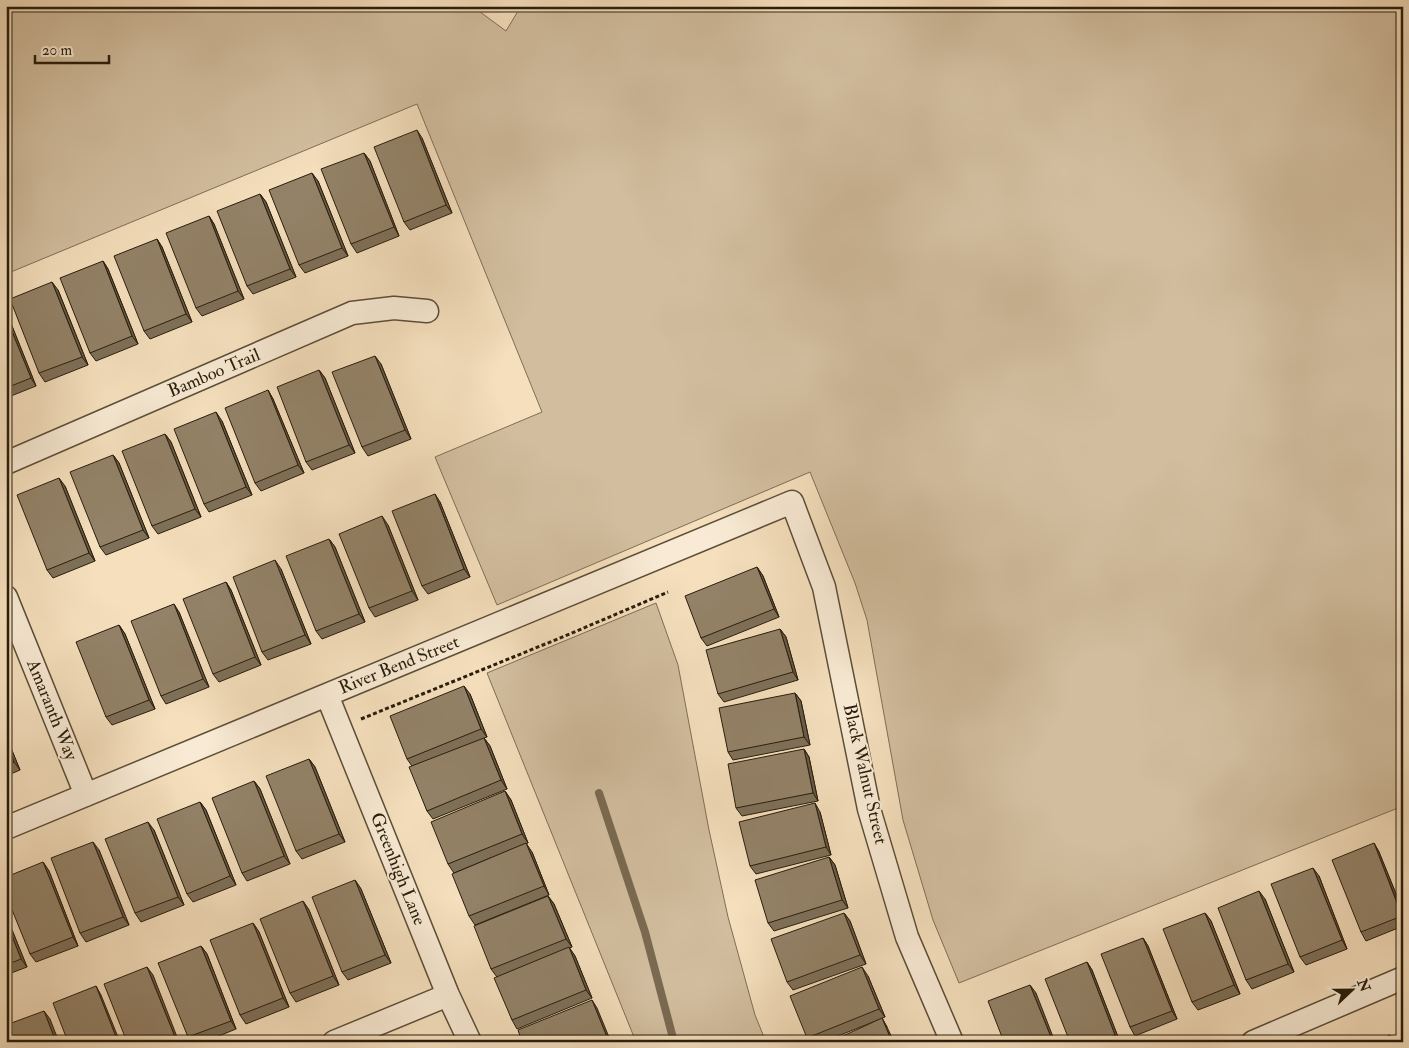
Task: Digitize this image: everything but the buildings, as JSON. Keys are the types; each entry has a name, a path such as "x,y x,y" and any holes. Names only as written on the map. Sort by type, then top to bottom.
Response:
{"street":[{"name":"Bamboo Trail","path":"6,463 352,313 394,308 427,311"},
{"name":"River Bend Street","path":"6,828 792,502"},
{"name":"Black Walnut Street","path":"792,502 824,587 869,809 885,864 907,937 952,1042"},
{"name":"Amaranth Way","path":"6,597 86,795"},
{"name":"Greenhigh Lane","path":"327,695 448,995 470,1042"},
{"path":"1253,1042 1403,978"},
{"path":"334,1042 448,995"}],"path":[{"path":"341,728 668,592"}],"shaded area":[{"path":"6,6 472,6 506,31 521,6 1403,6 1403,806 959,983 933,920 903,820 867,620 855,583 810,472 497,605 435,457 542,412 417,104 6,274"},
{"path":"656,603 678,665 709,830 728,917 755,1015 766,1042 636,1042 487,673"}],"waterway":[{"path":"599,793 645,932 674,1042"}]}
